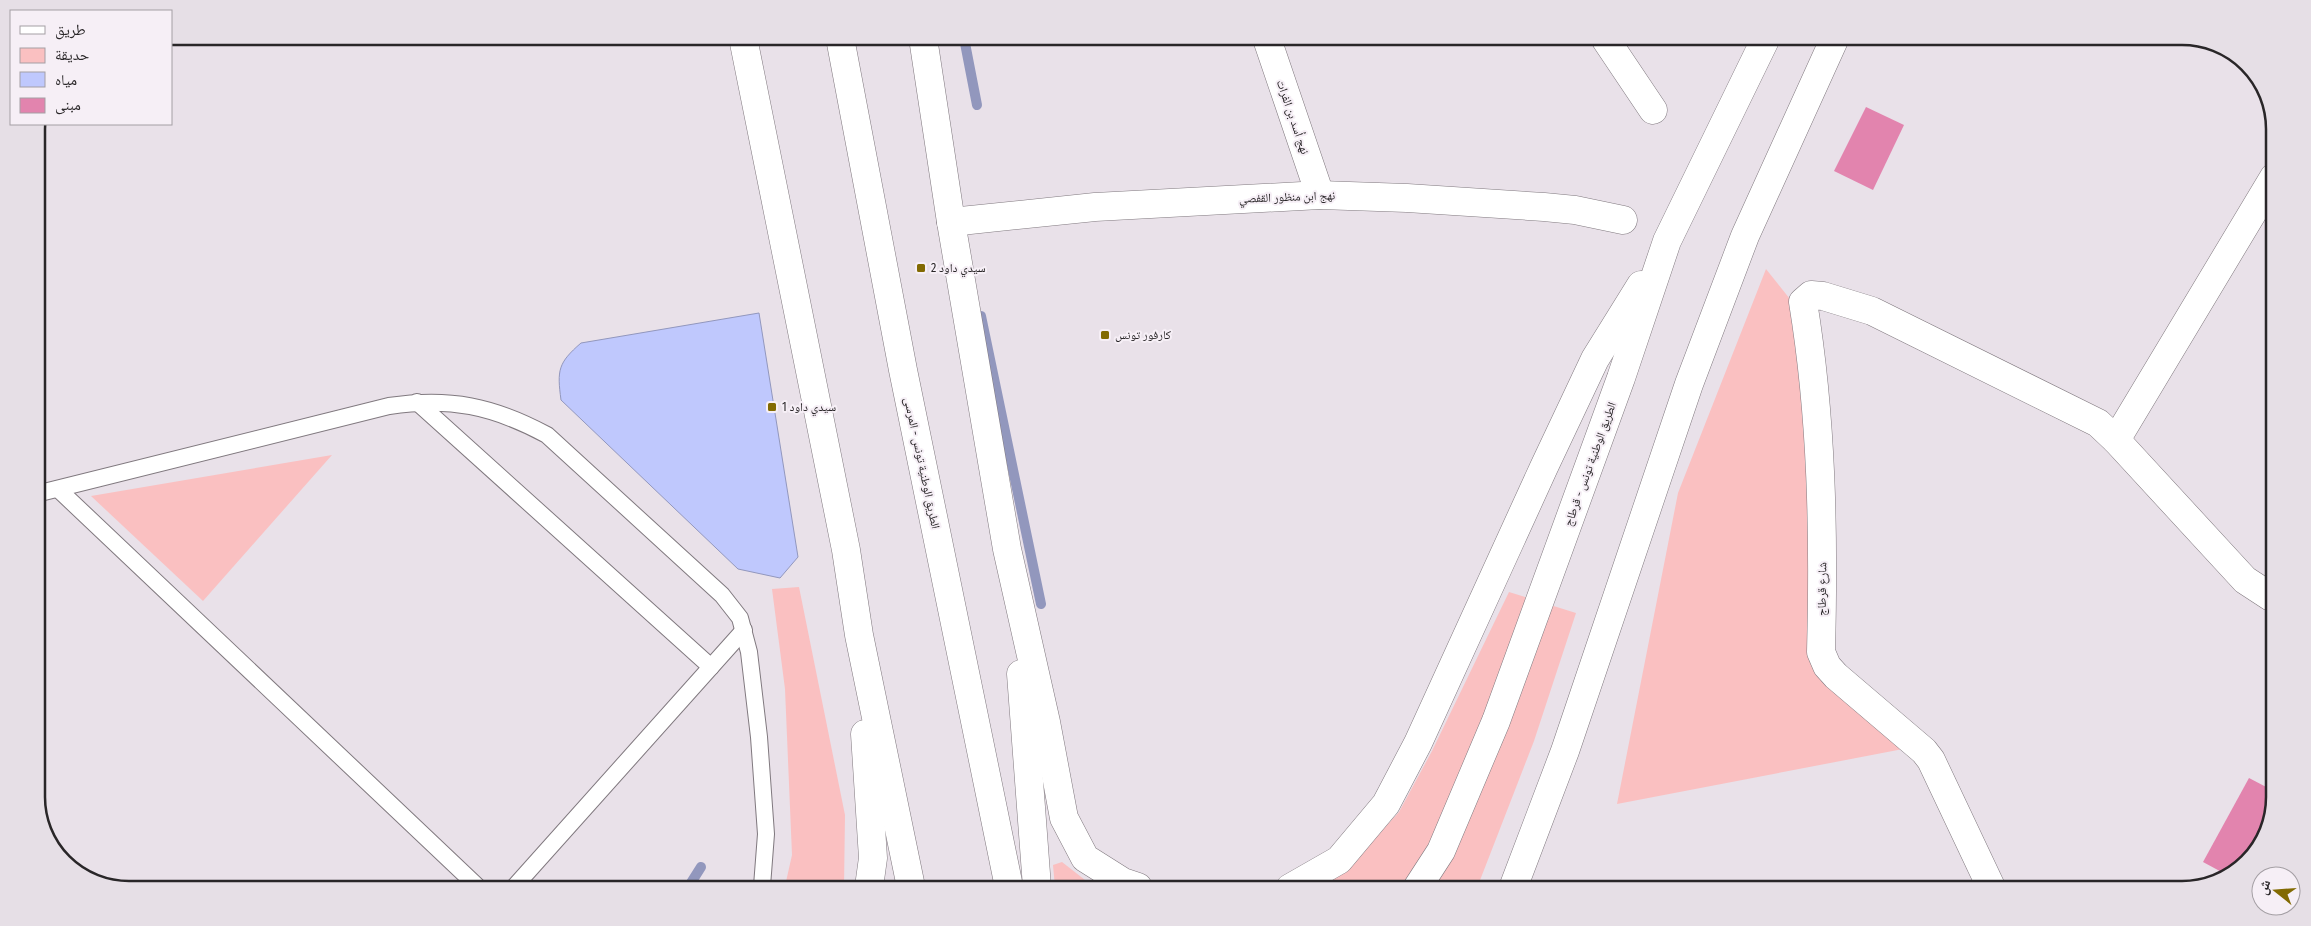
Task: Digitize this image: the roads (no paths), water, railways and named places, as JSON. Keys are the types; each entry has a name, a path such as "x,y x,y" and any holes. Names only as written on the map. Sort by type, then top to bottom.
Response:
{"main road":[{"path":"744,45 846,550 859,635 910,881"},
{"name":"الطريق الوطنية تونس - المرسى","path":"841,45 904,370 1009,881"},
{"path":"924,45 951,222 1014,587 1046,722 1064,818 1085,858 1121,881"},
{"name":"نهج أسد بن الفرات","path":"1269,45 1320,195"},
{"path":"1609,45 1653,110"},
{"name":"الطريق الوطنية تونس - قرطاج","path":"1422,881 1441,851 1496,722 1621,378 1667,241 1764,45"},
{"path":"1516,881 1565,751 1689,384 1745,236 1832,45"},
{"path":"2266,190 2116,440 2245,580 2266,595"},
{"name":"نهج ابن منظور القفصي","path":"951,222 1095,206 1320,195 1407,198 1544,207 1575,210 1623,220"},
{"path":"1302,881 1339,860 1386,804 1418,743 1540,476 1596,360 1667,241"},
{"name":"شارع قرطاج","path":"1988,881 1931,760 1924,751 1836,676 1827,666 1821,652 1823,538 1818,421 1803,302 1811,295 1823,296 1872,311 2098,423 2116,440"},
{"path":"1014,587 1037,881"},
{"path":"859,635 873,858 870,881"}],"lane":[{"path":"417,402 711,667"},
{"path":"45,492 389,406 417,402 451,402 485,408 517,419 547,435 733,607 744,630 749,652 759,737 766,834 762,881"},
{"path":"58,489 472,881"},
{"path":"519,881 744,630"}],"water":[{"path":"759,313 798,557 780,578 738,569 561,400 559,381 564,362 581,343"}],"waterway":[{"path":"965,45 977,105"},
{"path":"981,316 1041,604"},
{"path":"692,881 701,867"}],"place":[{"name":"سيدي داود 2","path":"921,268"},
{"name":"كارفور تونس","path":"1105,335"},
{"name":"سيدي داود 1","path":"772,407"}]}
